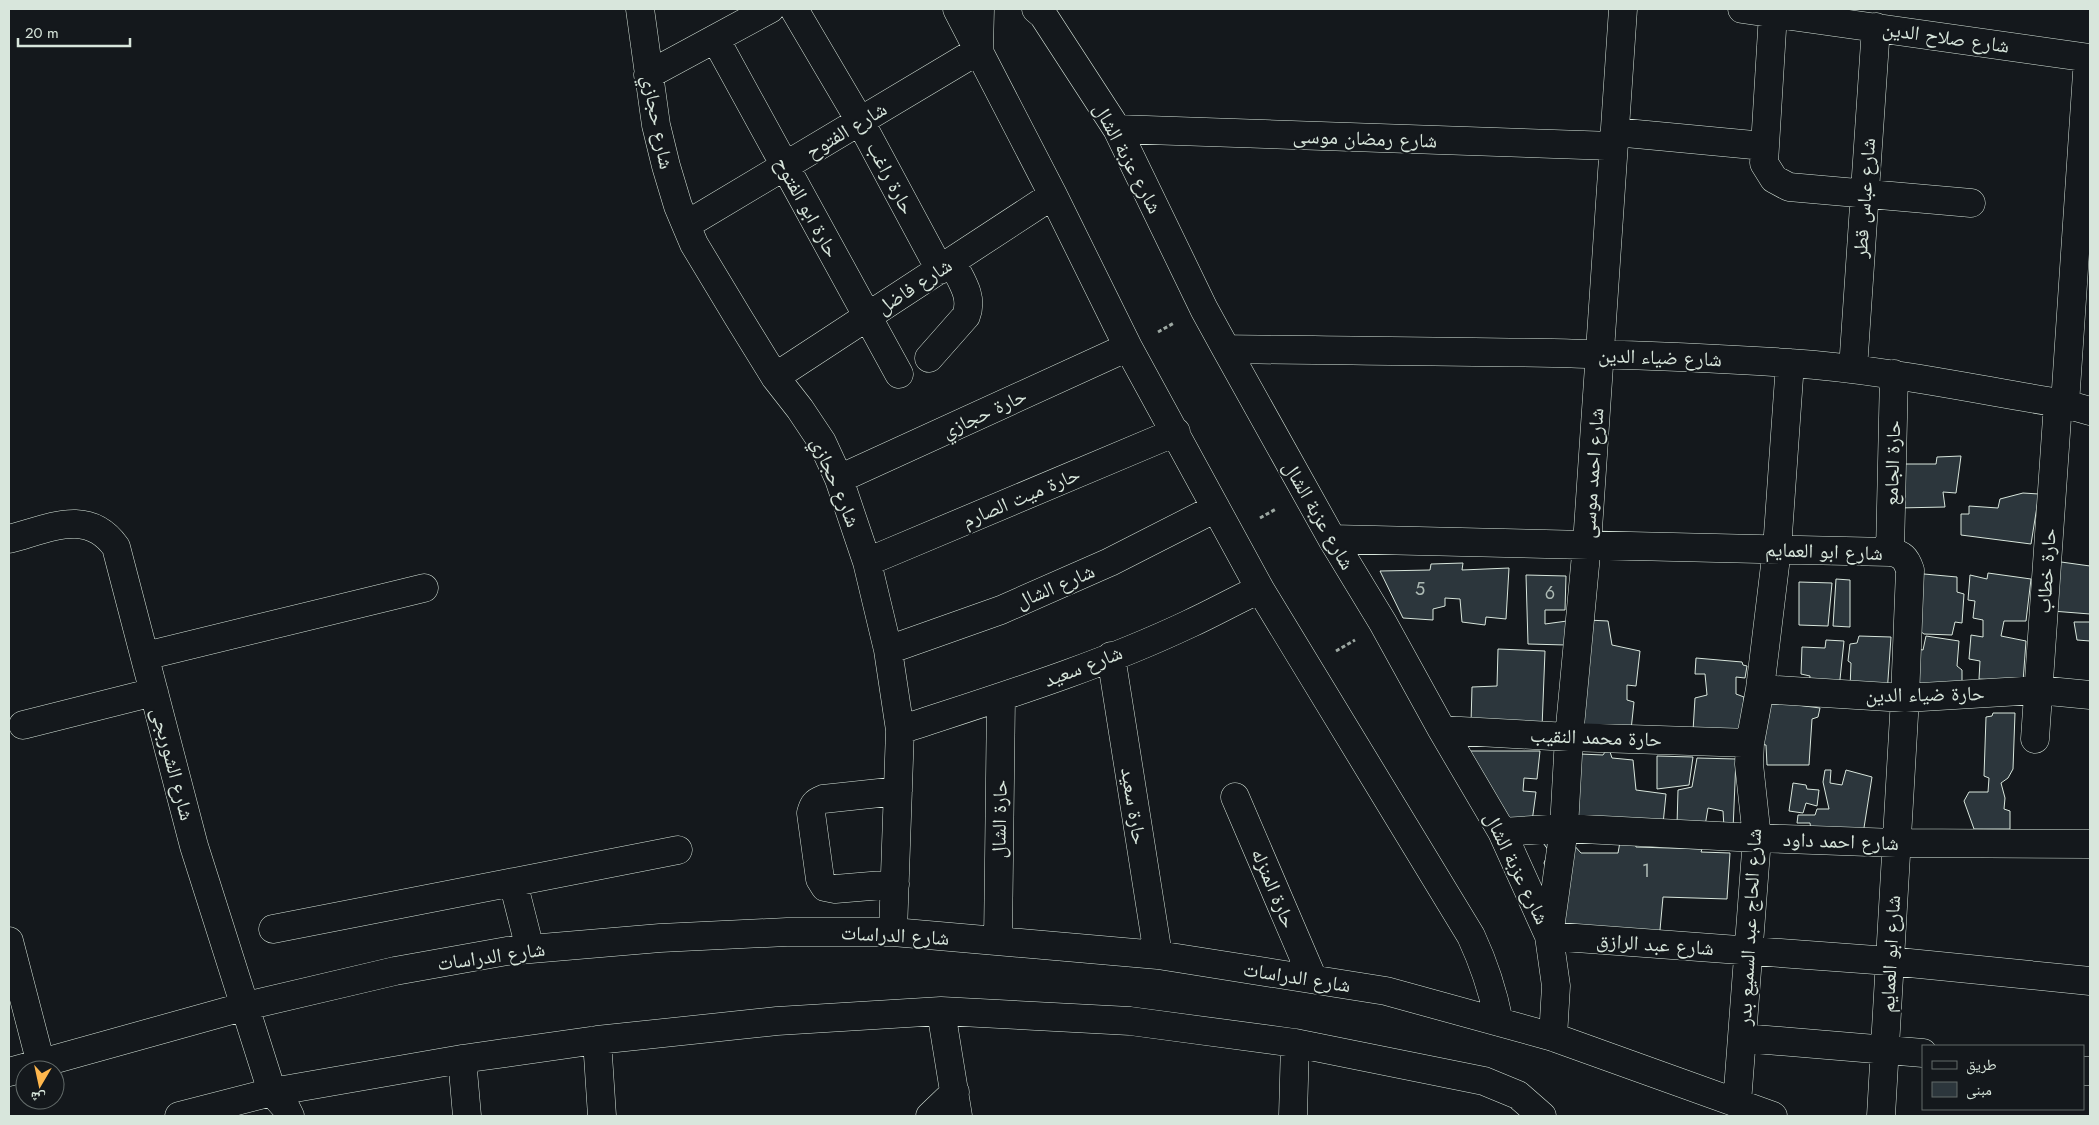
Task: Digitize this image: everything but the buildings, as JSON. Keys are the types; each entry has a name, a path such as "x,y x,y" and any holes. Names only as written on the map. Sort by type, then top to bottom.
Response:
{"street":[{"name":"شارع حجازي","path":"640,9 656,125 678,206 694,244 775,377 800,408 822,442 839,479 867,562 888,650 900,730 893,932"},
{"path":"648,75 716,40 770,9"},
{"name":"حارة راغب","path":"794,9 946,266 968,294 969,309 966,316 929,358"},
{"path":"957,9 1053,195 1128,347 1260,588 1471,936 1494,992 1499,1022"},
{"path":"979,50 980,9"},
{"name":"شارع عزبة الشال","path":"1036,9 1043,15 1117,129 1204,309 1332,539 1383,623 1442,730 1502,832 1549,936 1556,986 1553,1037"},
{"name":"شارع احمد موسى","path":"1549,936 1564,828 1569,737 1587,544 1623,9"},
{"name":"شارع صلاح الدين","path":"1742,9 2089,58"},
{"path":"1773,13 1764,163 1774,179 1789,188 1971,203"},
{"name":"شارع عباس قطر","path":"1853,369 1876,27"},
{"name":"حارة ابو الفتوح","path":"716,40 899,374"},
{"name":"شارع الفتوح","path":"686,225 979,50"},
{"name":"حارة خطاب","path":"2035,739 2038,690 2071,406 2089,58"},
{"name":"شارع رمضان موسى","path":"1117,129 1614,139 1764,146"},
{"name":"شارع فاضل","path":"775,377 1053,195"},
{"name":"حارة حجازي","path":"839,479 1128,347"},
{"name":"شارع ضياء الدين","path":"1226,349 1600,354 1790,363 1894,374 2071,406"},
{"name":"شارع الحاج عبد السميع بدر","path":"1737,1103 1758,838 1750,764 1750,743 1760,689 1777,549 1790,363"},
{"name":"حارة الجامع","path":"1890,552 1894,374"},
{"name":"حارة ميت الصارم","path":"867,562 1176,432"},
{"name":"شارع الشال","path":"888,650 1001,610 1110,562 1216,508"},
{"name":"شارع الشوربجى","path":"9,539 81,523 95,527 108,535 116,547 194,846 272,1092"},
{"name":"شارع ابو العمايم","path":"1332,539 1890,552 1899,554 1907,560 1910,570 1905,698 1881,1116"},
{"path":"145,656 424,588"},
{"name":"شارع سعيد","path":"900,730 1001,697 1111,656 1188,625 1260,588"},
{"name":"حارة سعيد","path":"1111,656 1158,955"},
{"name":"حارة ضياء الدين","path":"1760,689 1905,698 2038,690 2090,695"},
{"path":"23,725 154,692"},
{"name":"حارة الشال","path":"998,941 1001,697"},
{"name":"حارة محمد النقيب","path":"1442,730 1569,737 1750,743"},
{"path":"895,884 835,889 825,887 820,879 811,813 817,801 823,799 898,791"},
{"name":"حارة المنزله","path":"1235,796 1313,979"},
{"name":"شارع احمد داود","path":"1502,832 1564,828 1896,843 2090,844"},
{"path":"273,929 678,850"},
{"path":"514,882 530,949"},
{"name":"شارع الدراسات","path":"56,1060 246,1006 395,971 507,951 699,936 787,932 893,932 1158,955 1386,991 1553,1037 1773,1116"},
{"name":"شارع عبد الرازق","path":"1549,936 1889,961 2090,981"},
{"path":"9,941 41,1060"},
{"path":"179,1116 272,1092 462,1059 597,1040 777,1021 940,1011 1130,1021 1295,1043 1484,1081 1518,1095 1542,1116"},
{"path":"930,1116 957,1104 940,1011"},
{"path":"1743,1038 1922,1053"},
{"path":"597,1040 602,1116"},
{"path":"1293,1116 1295,1043"},
{"path":"462,1059 467,1116"},
{"path":"272,1092 286,1108 290,1116"}],"path":[{"path":"1128,347 1204,309"},
{"path":"1231,534 1306,492"},
{"path":"1308,667 1383,623"}]}
